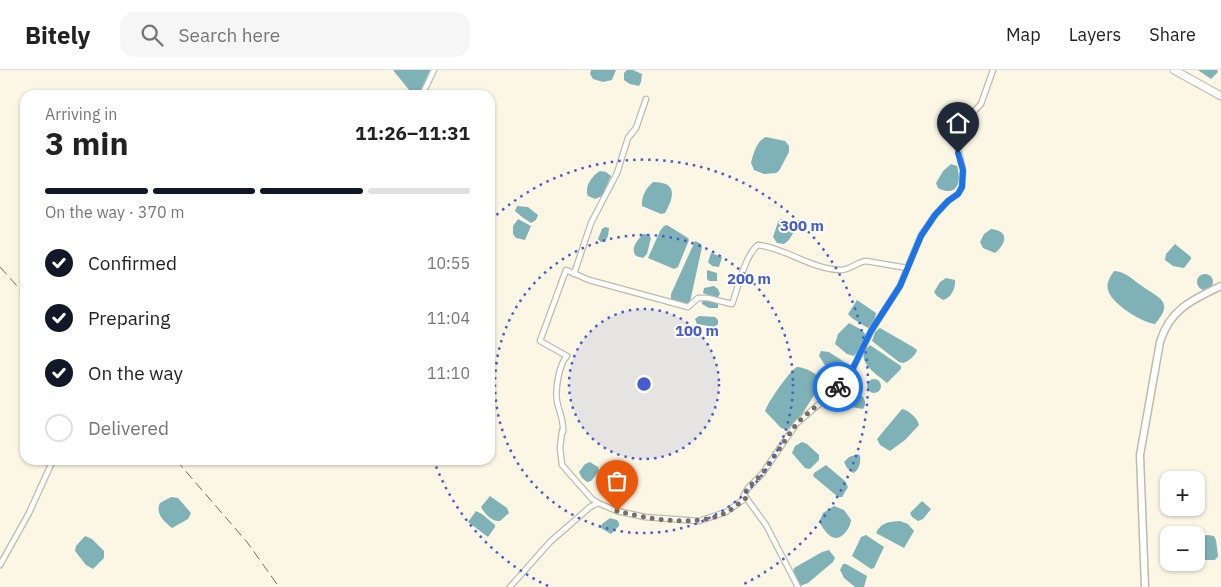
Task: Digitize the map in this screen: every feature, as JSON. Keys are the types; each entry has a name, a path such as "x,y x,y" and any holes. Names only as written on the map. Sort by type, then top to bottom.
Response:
{"highway":[{"path":"1174,70 1221,96"}],"main road":[{"path":"1146,587 1140,455 1160,342 1163,330 1177,310 1221,286"}],"street":[{"path":"424,90 434,70"},
{"path":"798,587 766,525 744,495 748,488 762,474 797,423 831,394 850,374 871,331 900,286 921,236 935,215 948,201 958,194 962,187 963,170 955,135 963,123 981,104 993,70"},
{"path":"574,274 591,223 617,173 628,138 636,128 646,99"},
{"path":"746,498 726,512 699,521 645,517 617,511 598,503 592,499 562,465 560,437 564,424 556,395 560,365 567,356 540,341 566,270 588,280 688,307 698,298 708,298 732,304 752,250 758,245 766,246 829,269 843,270 866,261 908,268"},
{"path":"0,564 28,513 50,465"},
{"path":"510,587 550,542 590,506 598,503"}],"water":[{"path":"393,70 430,70 421,90 409,90"},
{"path":"591,70 616,70 612,80 603,82 593,79 590,74"},
{"path":"627,70 633,70 642,74 639,86 624,80 624,73"},
{"path":"1198,70 1217,70 1218,72 1211,79"},
{"path":"766,137 785,141 789,146 789,152 776,173 764,174 754,170 751,163 758,144"},
{"path":"951,164 957,166 958,183 954,190 944,191 938,188 936,183 943,171"},
{"path":"600,171 606,172 611,176 602,196 595,199 588,196 587,189 592,178"},
{"path":"653,182 667,185 672,191 672,196 665,213 661,214 642,206 644,193"},
{"path":"517,206 528,207 538,215 536,220 531,223 522,217 515,211"},
{"path":"518,219 531,226 525,240 516,238 513,234 513,226"},
{"path":"781,219 790,222 795,230 784,244 777,243 773,237 778,222"},
{"path":"667,225 689,240 678,267 674,269 648,258 660,231"},
{"path":"605,227 609,228 608,236 605,242 601,242 598,239 602,229"},
{"path":"991,229 997,230 1004,235 1002,246 995,253 983,248 980,242 984,234"},
{"path":"643,234 648,234 651,238 647,254 643,258 636,256 634,250 635,245"},
{"path":"695,241 701,244 702,247 690,302 687,304 671,300 671,294"},
{"path":"1175,244 1191,257 1184,268 1173,266 1165,260 1166,254"},
{"path":"711,253 722,257 719,267 712,266 708,262"},
{"path":"707,270 717,273 717,281 709,281 707,279"},
{"path":"1114,271 1122,272 1129,276 1159,297 1164,305 1164,310 1155,324 1149,323 1128,312 1110,295 1108,285"},
{"path":"1205,274 1213,282 1205,290 1197,282"},
{"path":"946,278 955,280 955,286 951,295 943,300 934,292 940,282"},
{"path":"714,286 720,294 717,299 703,293 704,288"},
{"path":"706,299 718,302 718,308 709,308 702,304"},
{"path":"857,300 876,313 874,322 868,328 848,314"},
{"path":"699,316 715,317 718,320 718,324 714,327 697,324 695,319"},
{"path":"849,323 862,330 866,335 863,346 854,356 847,354 835,344 838,334"},
{"path":"880,328 913,347 917,350 915,354 903,363 899,362 872,341 875,332"},
{"path":"870,345 901,366 901,369 887,383 872,371 865,361 865,350"},
{"path":"821,351 829,352 849,365 843,380 835,377 829,371 819,356"},
{"path":"797,367 812,372 818,377 821,384 801,416 787,430 781,428 765,411 780,387"},
{"path":"871,379 877,379 881,386 877,393 871,393 867,389 867,383"},
{"path":"844,388 853,390 861,395 865,401 863,409 851,407 839,400 841,391"},
{"path":"902,409 913,415 919,425 905,440 890,451 880,445 877,439"},
{"path":"802,442 819,455 819,460 810,469 805,468 792,453 795,446"},
{"path":"858,454 860,456 860,463 857,470 853,473 844,462 849,457"},
{"path":"590,462 598,467 599,471 591,481 587,482 579,472 585,464"},
{"path":"826,465 845,481 848,487 842,497 838,497 813,476 814,473"},
{"path":"490,496 507,508 509,513 500,521 489,517 481,507"},
{"path":"171,497 178,498 191,513 188,519 172,528 159,514 160,503"},
{"path":"922,501 931,509 923,519 918,521 910,513"},
{"path":"834,506 844,510 851,520 849,528 844,534 836,538 830,536 819,522 823,513"},
{"path":"476,511 495,525 488,537 468,522"},
{"path":"610,518 617,520 619,523 619,526 611,534 601,528 602,524"},
{"path":"900,521 908,524 914,531 904,548 876,533 878,529 889,522"},
{"path":"866,535 884,547 874,568 871,569 852,556 861,537"},
{"path":"85,536 92,539 104,551 104,558 93,569 86,565 75,551 76,546"},
{"path":"1205,536 1214,536 1216,540 1218,556 1215,560 1205,560"},
{"path":"829,550 835,558 833,562 808,583 800,586 793,573 794,568"},
{"path":"843,564 867,576 864,587 855,587 844,578 840,570"}],"railway":[{"path":"0,267 20,289"},
{"path":"180,465 247,542 279,587"}],"way so far":[{"path":"617,511 645,517 699,521 726,512 746,498 744,495 748,488 762,474 797,423 838,387"}],"route":[{"path":"838,387 850,374 871,331 900,286 921,236 935,215 948,201 958,194 962,187 963,170 958,153"}]}
